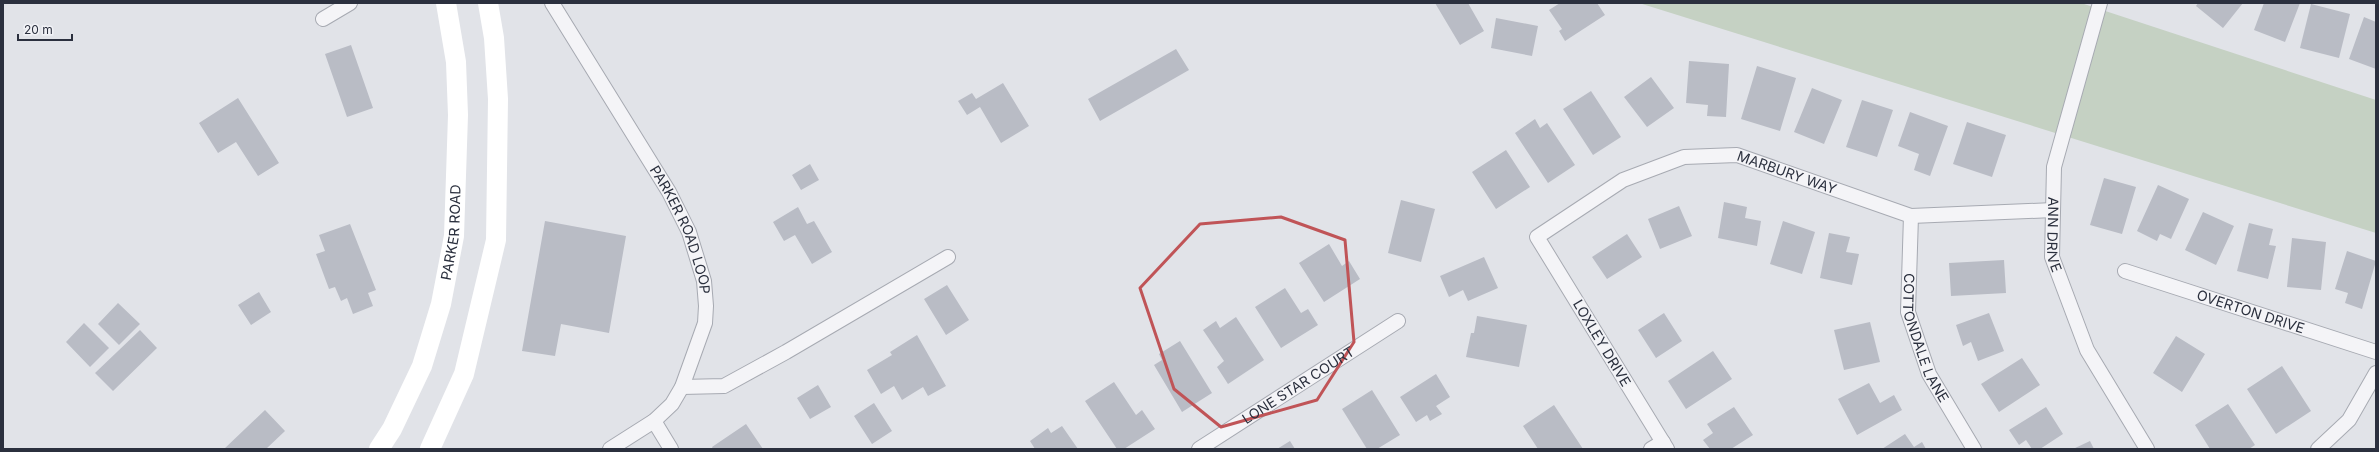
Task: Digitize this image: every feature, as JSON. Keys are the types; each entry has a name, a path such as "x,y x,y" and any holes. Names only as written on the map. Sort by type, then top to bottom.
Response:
{"main road":[{"name":"PARKER ROAD","path":"379,449 392,429 422,366 441,304 454,236 458,115 456,62 446,3"},
{"path":"430,449 464,374 496,240 498,99 494,38 488,3"}],"street":[{"path":"323,19 350,3"},
{"name":"PARKER ROAD LOOP","path":"552,3 669,192 689,232 704,281 706,306 705,323 682,387 672,404 654,421 610,449"},
{"name":"ANN DRIVE","path":"2100,3 2054,167 2052,257 2087,350 2147,449"},
{"name":"MARBURY WAY","path":"1537,236 1623,180 1684,157 1737,155 1911,216 2053,210"},
{"name":"COTTONDALE LANE","path":"1911,216 1908,312 1929,374 1974,449"},
{"name":"LOXLEY DRIVE","path":"1537,236 1660,447"},
{"path":"682,387 724,386 786,352 948,257"},
{"name":"OVERTON DRIVE","path":"2125,271 2376,352"},
{"name":"LONE STAR COURT","path":"1199,449 1398,321"},
{"path":"2318,449 2349,420 2376,373"},
{"path":"654,421 671,449"}],"highlighted area":[{"path":"1281,217 1345,240 1354,342 1317,400 1221,427 1174,389 1140,288 1200,224"}],"green space":[{"path":"1639,3 2081,3 2376,100 2376,233"}],"building":[{"path":"1435,3 1468,3 1484,31 1460,45"},
{"path":"1560,3 1597,3 1605,15 1565,41 1559,31 1562,29 1549,10"},
{"path":"2198,3 2243,3 2223,28 2196,6"},
{"path":"2264,3 2300,3 2285,42 2254,30"},
{"path":"2311,4 2350,14 2339,58 2300,48"},
{"path":"2364,17 2376,22 2376,69 2349,59"},
{"path":"1496,18 1538,26 1532,56 1491,48"},
{"path":"351,45 373,108 347,117 325,54"},
{"path":"1176,49 1189,70 1100,121 1088,99"},
{"path":"1689,61 1729,64 1726,117 1707,116 1708,105 1686,103"},
{"path":"1757,66 1796,78 1780,131 1741,119"},
{"path":"1651,77 1674,108 1647,127 1624,97"},
{"path":"1003,83 1029,126 1001,143 980,107 967,115 958,101 972,93 976,99"},
{"path":"1812,88 1842,100 1824,144 1794,132"},
{"path":"1591,91 1621,137 1593,155 1563,109"},
{"path":"238,98 279,163 258,176 236,142 218,153 199,123"},
{"path":"1862,100 1893,110 1877,157 1846,147"},
{"path":"1910,112 1948,126 1930,176 1914,170 1919,154 1898,146"},
{"path":"1535,119 1540,128 1547,123 1575,165 1548,183 1515,133"},
{"path":"1967,122 2006,135 1992,177 1953,164"},
{"path":"1506,150 1530,187 1496,209 1472,172"},
{"path":"810,164 819,180 801,190 792,175"},
{"path":"2104,178 2136,187 2122,234 2090,225"},
{"path":"2158,185 2189,199 2171,239 2160,234 2157,241 2137,231"},
{"path":"1401,200 1435,209 1421,262 1388,253"},
{"path":"1724,202 1747,207 1745,218 1761,221 1757,246 1718,238"},
{"path":"1679,206 1692,236 1660,249 1648,219"},
{"path":"798,207 807,224 814,221 832,252 812,264 795,235 784,241 773,222"},
{"path":"2203,212 2234,226 2216,265 2185,250"},
{"path":"545,221 626,236 609,333 561,324 555,356 522,351"},
{"path":"1783,221 1815,232 1802,274 1770,264"},
{"path":"2249,223 2273,229 2269,245 2276,246 2268,279 2237,271"},
{"path":"350,224 376,290 368,293 373,306 353,314 347,298 341,301 335,287 329,289 316,254 325,251 319,235"},
{"path":"1829,233 1850,237 1846,252 1859,254 1852,285 1820,278"},
{"path":"1627,234 1642,257 1607,279 1592,257"},
{"path":"2292,238 2326,242 2321,290 2287,287"},
{"path":"1329,244 1342,266 1349,261 1360,279 1324,302 1299,263"},
{"path":"2347,251 2376,261 2362,309 2345,303 2348,293 2335,289"},
{"path":"1484,257 1498,288 1468,301 1463,290 1449,297 1440,276"},
{"path":"2004,260 2006,293 1951,296 1949,263"},
{"path":"947,285 969,320 946,335 924,299"},
{"path":"1285,288 1301,313 1308,309 1318,325 1281,348 1255,307"},
{"path":"259,292 271,312 251,325 238,305"},
{"path":"118,303 140,324 119,345 98,324"},
{"path":"1664,313 1682,341 1656,358 1638,330"},
{"path":"1989,313 2004,351 1978,361 1971,342 1963,346 1956,325"},
{"path":"1477,316 1527,325 1519,367 1466,357 1471,333 1474,333"},
{"path":"1236,317 1264,360 1228,384 1217,367 1224,361 1203,330 1216,321 1220,328"},
{"path":"1870,322 1880,362 1844,370 1834,330"},
{"path":"84,323 109,348 90,367 66,342"},
{"path":"140,330 157,348 113,391 95,373"},
{"path":"917,335 946,386 928,396 923,387 902,400 894,386 881,394 867,370 892,355 890,352"},
{"path":"2176,336 2205,354 2182,392 2153,373"},
{"path":"1180,341 1212,393 1182,412 1154,365 1162,360 1159,354"},
{"path":"1713,351 1732,379 1686,409 1668,381"},
{"path":"2022,358 2040,385 1999,412 1981,384"},
{"path":"2282,366 2311,411 2276,434 2247,389"},
{"path":"1436,374 1450,397 1436,406 1442,414 1430,421 1427,415 1416,422 1400,397"},
{"path":"1114,382 1136,415 1142,410 1155,429 1124,449 1117,449 1085,401"},
{"path":"1869,383 1880,403 1894,395 1902,410 1857,435 1838,399"},
{"path":"818,385 831,407 810,419 797,398"},
{"path":"1372,390 1400,435 1377,449 1367,449 1342,409"},
{"path":"874,403 892,431 872,444 854,416"},
{"path":"2228,404 2255,445 2249,449 2210,449 2195,425"},
{"path":"1554,405 1583,449 1538,449 1523,426"},
{"path":"1734,407 1753,435 1731,449 1710,449 1703,440 1713,433 1707,424"},
{"path":"2046,407 2063,434 2040,449 2032,449 2026,440 2019,445 2009,430"},
{"path":"265,410 285,431 266,449 224,449"},
{"path":"746,424 763,449 713,449 712,447"},
{"path":"1062,426 1078,449 1035,449 1030,441 1048,428 1051,433"},
{"path":"1905,434 1914,447 1922,442 1926,449 1882,449"},
{"path":"1290,441 1295,449 1277,449"},
{"path":"2090,441 2094,449 2073,449"}]}
